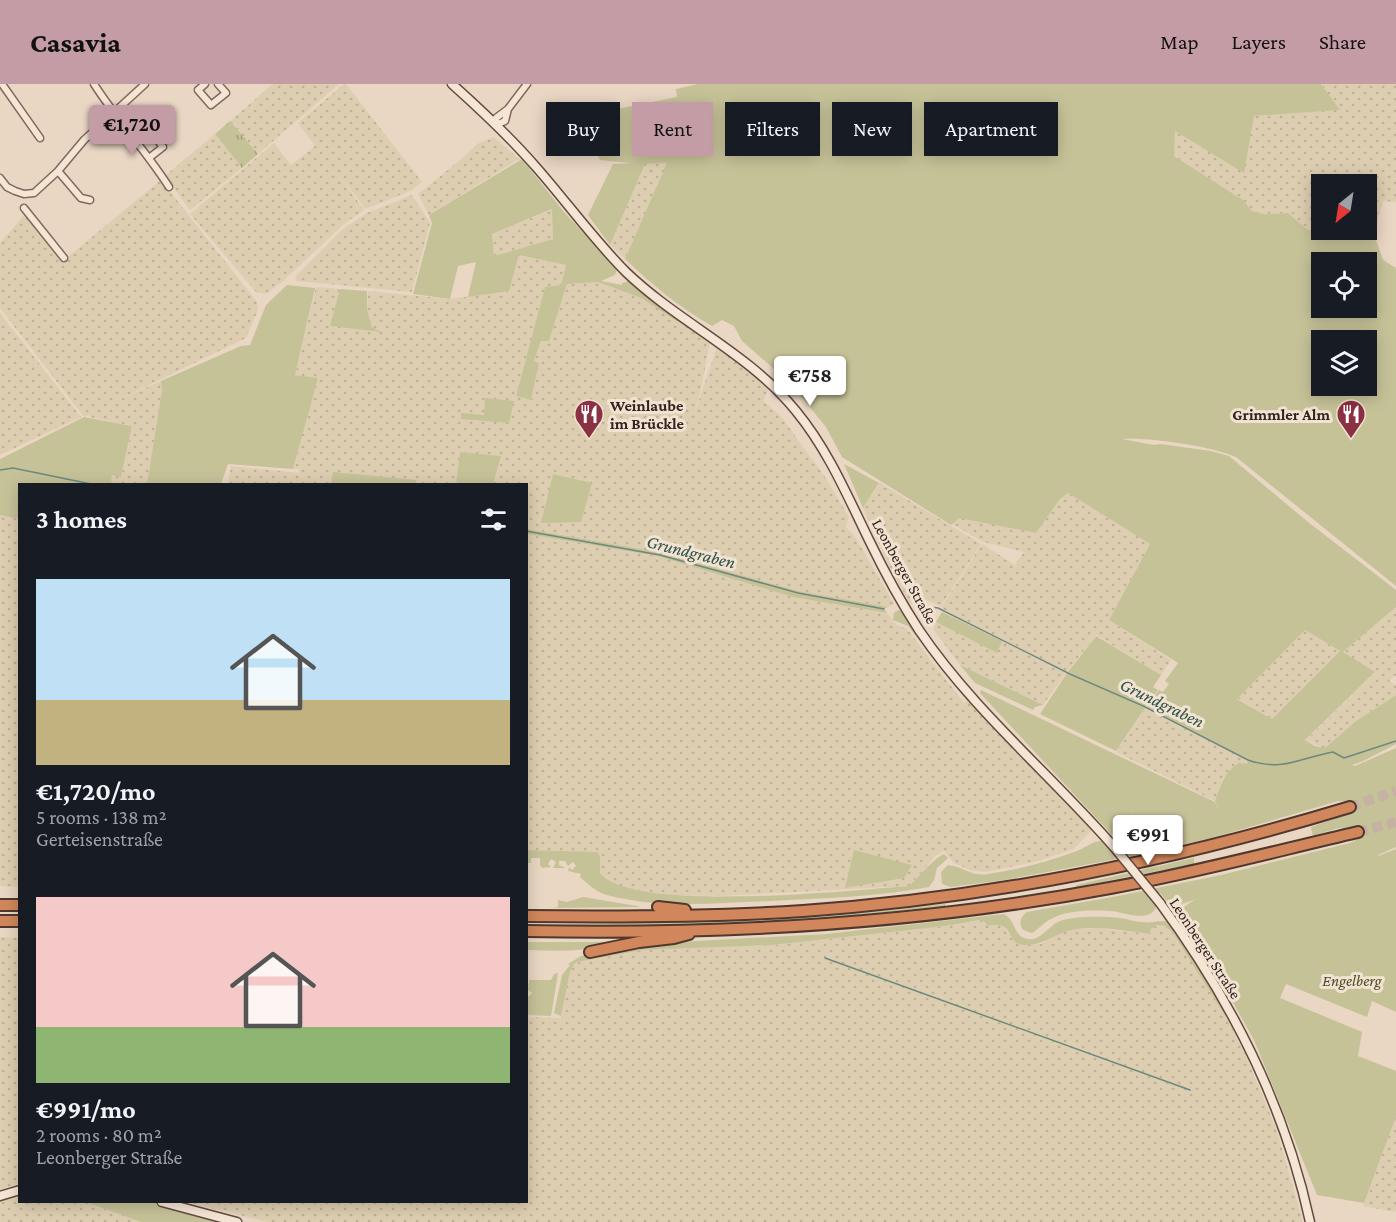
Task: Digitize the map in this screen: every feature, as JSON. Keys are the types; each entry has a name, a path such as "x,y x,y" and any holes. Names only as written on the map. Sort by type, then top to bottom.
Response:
{"highway":[{"path":"528,916 724,915 854,907 1014,887 1164,858 1350,807"},
{"path":"528,931 700,930 892,919 1012,904 1176,876 1358,832"},
{"path":"0,905 18,905"},
{"path":"658,907 724,915"},
{"path":"0,921 18,921"},
{"path":"590,952 639,942 674,938 700,930"}],"main road":[{"name":"Leonberger Straße","path":"452,84 536,166 627,273 661,301 756,370 794,408 808,426 832,462 891,584 938,656 978,703 1114,847 1160,903 1215,986 1254,1060 1289,1144 1310,1222"},
{"path":"0,1196 18,1191"},
{"path":"166,1203 237,1222"}],"street":[{"path":"2,84 40,138"},
{"path":"94,84 169,187"},
{"path":"0,178 7,187 24,194 34,193 58,171 84,140 145,84"},
{"path":"201,85 198,90 211,105 226,93 218,84"},
{"path":"496,125 496,118 508,109 527,84"},
{"path":"137,142 150,132 163,147 149,158"},
{"path":"58,171 81,198 90,200"},
{"path":"24,208 64,258"}],"shaded area":[{"path":"273,84 339,84 258,154 230,121"},
{"path":"344,84 422,182 412,190 366,209 339,176 364,210 341,226 339,224 341,227 266,294 256,292 190,214 274,143 291,165 315,146 298,123"},
{"path":"1321,84 1396,84 1396,202 1383,201 1377,223 1377,174 1311,174 1311,231 1308,231 1288,213 1262,214 1252,211 1243,200 1174,156 1174,131 1254,116 1339,110"},
{"path":"215,134 242,168 190,210 165,176"},
{"path":"494,137 519,159 429,215 418,194 477,144"},
{"path":"668,163 625,259 610,245 645,164"},
{"path":"161,180 257,302 258,310 246,338 118,400 161,381 162,390 147,483 111,483 112,475 121,477 132,426 89,415 84,417 0,308 0,243 26,213 64,260"},
{"path":"412,195 430,223 412,292 296,281 295,277 343,229 367,213"},
{"path":"553,209 553,239 494,256 492,234"},
{"path":"519,255 566,265 561,285 545,287 516,396 531,400 539,363 534,361 541,341 549,340 567,284 598,282 641,298 710,342 694,414 717,347 752,372 768,390 763,401 780,415 825,477 849,517 846,527 854,535 894,604 888,607 798,591 658,552 528,529 528,483 493,483 500,456 460,452 456,483 416,483 416,481 334,473 331,483 228,483 231,466 299,473 299,469 293,469 317,378 295,375 316,287 340,289 331,326 380,331 372,327 367,310 368,291 450,299 509,291"},
{"path":"0,313 81,417 0,455"},
{"path":"880,483 981,544 941,606 926,600 911,605 889,566 863,508"},
{"path":"1068,493 1150,544 1109,620 1171,660 1161,675 1096,635 1067,672 941,608 982,544 1015,565 1024,552 983,542 952,524 959,517 1036,533 1060,499"},
{"path":"0,515 18,519 18,887 0,886"},
{"path":"528,534 657,556 793,597 887,613 897,625 907,629 964,703 967,701 1024,761 1026,759 1091,825 1091,831 1074,849 1038,861 984,872 970,870 954,863 944,851 935,856 909,886 720,896 673,895 633,890 616,884 600,872 600,856 597,853 528,850"},
{"path":"1396,607 1396,675 1389,681 1396,685 1396,695 1356,721 1325,749 1306,740 1375,673 1342,653"},
{"path":"936,622 996,652 1002,641 1066,673 1043,705 960,665 933,629"},
{"path":"1305,630 1340,651 1272,719 1237,698"},
{"path":"1145,709 1248,760 1248,765 1223,778 1215,801 1116,752"},
{"path":"979,920 985,922 987,926 998,924 1004,926 1009,934 1022,945 1041,944 1062,932 1075,929 1099,928 1150,934 1151,929 1157,925 1170,929 1221,1006 1245,1054 1276,1128 1303,1222 268,1222 190,1203 528,1203 528,1017 562,1018 570,972 575,963 643,950 772,945 946,926"},
{"path":"0,937 18,938 18,1184 0,1189"},
{"path":"1396,1117 1396,1210 1395,1212 1363,1206"},
{"path":"18,1190 18,1203 90,1203 141,1222 0,1222 0,1196"}],"green space":[{"name":"Engelberg","path":"698,84 1321,84 1340,110 1254,116 1244,173 1175,131 1174,156 1243,200 1252,211 1263,214 1288,213 1311,231 1311,240 1376,240 1383,260 1396,268 1396,586 1236,457 1212,449 1180,443 1122,439 1211,451 1229,456 1308,522 1396,590 1396,607 1343,652 1375,672 1305,740 1315,746 1325,748 1356,721 1396,695 1396,744 1352,765 1355,766 1396,748 1396,847 1378,856 1396,849 1396,1012 1372,1001 1367,1017 1286,984 1280,998 1362,1032 1358,1056 1396,1071 1396,1117 1364,1203 1317,1195 1254,1040 1204,951 1179,915 1186,905 1197,899 1172,907 1160,893 1148,895 1157,906 1148,915 1136,916 1103,911 1072,912 1048,920 1032,933 1023,930 1020,922 1027,912 1221,875 1350,843 1358,836 1356,829 1340,828 1313,836 1311,827 1348,814 1349,805 1344,801 1338,801 1212,838 1133,856 1004,880 951,887 942,884 941,872 948,865 982,875 1053,859 1100,841 1104,841 1115,855 1128,853 1123,846 1148,835 1124,833 1133,809 1123,832 1116,832 1112,835 980,693 981,690 1215,802 1220,812 1215,801 1224,779 1239,763 1247,764 1248,759 1147,707 1159,690 1163,692 1169,684 1165,681 1178,663 1109,620 1150,544 1068,493 1060,499 1036,533 959,518 951,525 842,457 826,427 809,406 788,381 742,341 734,326 722,320 712,326 700,319 666,295 625,259 667,163 645,164 610,245 588,215 613,164 631,163 600,160 598,156 620,156 620,108 632,106 632,156 713,156 713,102 652,102 677,97 676,89","holes":["1305,630 1340,651 1272,719 1237,699"]},
{"path":"230,121 258,154 242,168 215,134"},
{"path":"522,159 564,212 617,269 615,275 601,281 622,285 629,281 677,318 678,322 641,298 598,282 567,284 549,341 541,341 534,361 539,363 531,400 516,396 545,287 561,285 566,265 519,255 509,291 468,297 476,262 458,266 450,299 413,294 432,223 429,215","holes":["552,209 553,239 494,256 492,234"]},
{"path":"287,285 315,288 295,375 318,378 293,469 228,464 221,483 147,483 162,390 161,381 241,346 250,345 266,305"},
{"path":"340,289 367,291 367,310 372,327 382,332 330,326"},
{"path":"485,398 514,401 509,423 461,419 461,413 484,415"},
{"path":"84,417 132,426 121,477 112,475 111,483 18,483 18,519 0,515 0,459"},
{"path":"460,452 501,456 493,483 456,483"},
{"path":"844,464 879,483 863,508"},
{"path":"333,472 416,480 416,483 331,483"},
{"path":"553,474 592,483 581,522 541,523"},
{"path":"528,529 658,552 798,591 888,607 884,609 887,613 793,597 657,556 528,534"},
{"path":"898,610 904,611 1028,757 1024,760 967,701 908,626 893,620 894,613"},
{"path":"942,612 1002,641 997,653 936,622"},
{"path":"1096,636 1161,675 1153,687 1158,690 1146,707 1068,672"},
{"path":"960,665 1043,705 1033,710 975,683"},
{"path":"1067,673 1145,708 1116,751 1040,714"},
{"path":"528,850 597,852 600,856 600,873 621,885 655,893 746,896 909,886 940,856 944,854 948,858 937,868 934,880 929,887 850,897 688,904 647,902 607,895 589,885 580,877 581,874 568,871 569,867 572,870 576,866 573,862 568,866 565,861 559,861 559,865 566,868 553,868 556,862 551,859 548,864 551,867 542,868 540,858 531,858 531,863 528,863"},
{"path":"854,850 912,865 904,878 845,888"},
{"path":"1194,858 1194,864 1076,887 1076,885"},
{"path":"583,897 640,907 553,908 558,907 558,900 567,902"},
{"path":"945,904 945,906 893,912 788,920 684,924 528,925 749,921 856,914"},
{"path":"1004,914 1011,920 1020,936 1029,939 1037,938 1060,921 1073,918 1106,917 1137,922 1170,922 1227,1014 1226,1017 1173,933 1165,926 1157,925 1151,929 1150,934 1111,929 1072,930 1037,944 1024,945 1014,940 1003,926 987,926 985,922 979,920 946,926 772,945 643,950 583,961 575,963 570,972 561,1016 554,1013 562,975 570,965 568,964 581,956 660,943 826,934"},
{"path":"528,942 612,942 580,950 528,950"},
{"path":"558,973 551,1016 528,1015 528,997 532,993 528,990 529,980 551,980 554,974"},
{"path":"89,1203 165,1203 225,1222 141,1222"}],"waterway":[{"name":"Grundgraben","path":"0,470 13,468 86,483"},
{"name":"Grundgraben","path":"528,531 660,555 798,593 884,609"},
{"name":"Grundgraben","path":"923,606 938,608 1070,674 1143,706 1248,760 1271,765 1291,763 1333,752 1344,758 1396,741"},
{"path":"825,958 1190,1090"}],"tunnel":[{"path":"1350,807 1396,791"},
{"path":"1358,832 1396,822"}],"place":[{"name":"Weinlaube im Brückle","path":"589,440"},
{"name":"Grimmler Alm","path":"1351,440"}]}
